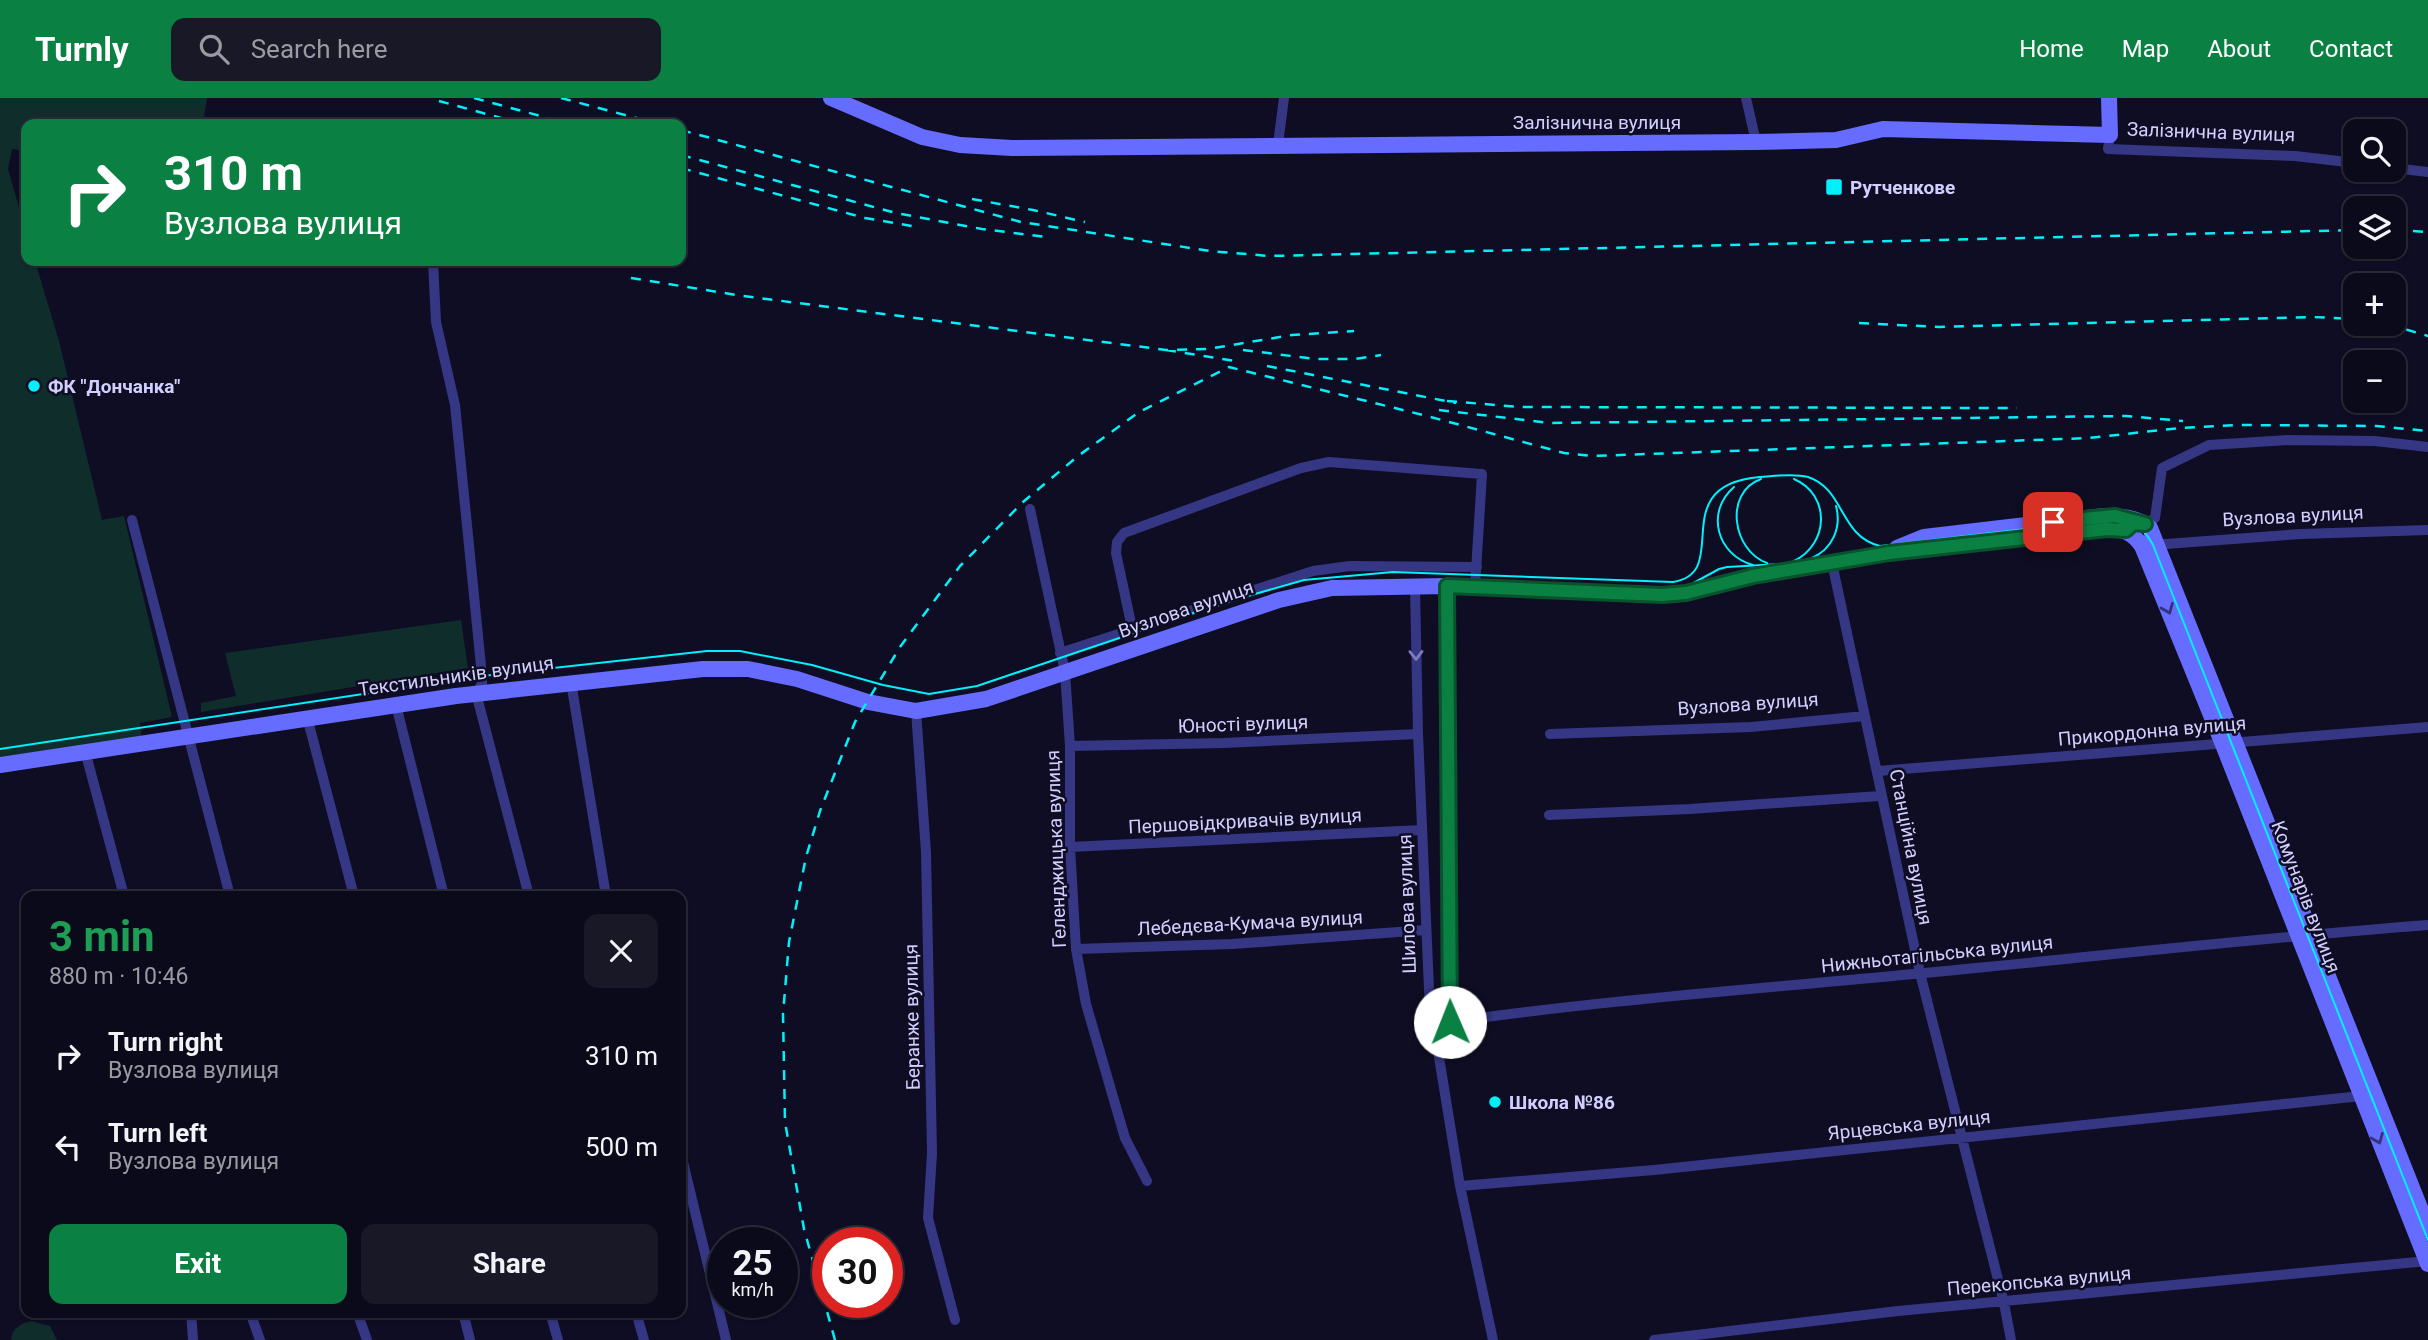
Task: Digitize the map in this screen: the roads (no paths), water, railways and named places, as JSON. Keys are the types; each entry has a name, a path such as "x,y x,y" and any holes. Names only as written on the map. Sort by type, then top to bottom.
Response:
{"street":[{"name":"Залізнична вулиця","path":"831,98 922,137 960,145 1012,148 1755,142 1836,140 1883,129 2110,135 2108,149 2295,156 2343,162"},
{"path":"1278,144 1283,98"},
{"path":"1746,98 1755,142"},
{"path":"2109,98 2110,135"},
{"path":"2406,169 2428,172"},
{"path":"433,266 436,322 455,405 480,649 482,684 476,693 528,891"},
{"path":"2147,526 2155,518 2162,468 2209,445 2288,440 2375,441 2428,447"},
{"path":"1132,628 1116,553 1117,542 1124,533 1301,468 1329,462 1482,474 1475,587"},
{"name":"Геленджицька вулиця","path":"1030,509 1065,672 1076,949 1086,1004 1125,1138 1147,1181"},
{"name":"Вузлова вулиця","path":"1889,553 1924,537 2076,519 2115,516 2147,526"},
{"path":"132,520 229,891"},
{"name":"Вузлова вулиця","path":"916,711 986,699 1294,596 1332,588 1447,586 1674,594 1753,576 1889,553 2107,529 2126,530 2133,523 2147,526"},
{"name":"Комунарів вулиця","path":"2147,526 2150,545 2304,934 2428,1228"},
{"path":"2126,530 2150,545"},
{"name":"Вузлова вулиця","path":"2150,545 2301,534 2428,530"},
{"name":"Станційна вулиця","path":"1832,563 1920,973 2004,1303 2011,1340"},
{"path":"1060,653 1313,570 1350,566 1477,568"},
{"name":"Нижньотагільська вулиця","path":"1447,586 1450,1022 1548,1008 2304,934 2428,925"},
{"name":"Шилова вулиця","path":"1415,587 1418,734 1431,1035 1437,1045 1460,1186 1493,1340"},
{"name":"Текстильників вулиця","path":"0,765 476,693 703,669 748,669 797,679 867,702 916,711"},
{"path":"571,682 605,891"},
{"path":"396,705 443,891"},
{"name":"Беранже вулиця","path":"916,711 926,852 932,1153 928,1218 955,1320"},
{"name":"Вузлова вулиця","path":"1550,733 1751,727 1865,716"},
{"path":"307,717 354,891"},
{"name":"Прикордонна вулиця","path":"1878,771 2428,727"},
{"name":"Юності вулиця","path":"1070,746 1224,743 1418,734"},
{"path":"85,751 123,891"},
{"path":"1549,815 1880,796"},
{"name":"Першовідкривачів вулиця","path":"1070,847 1422,830"},
{"name":"Лебедєва-Кумача вулиця","path":"1076,949 1231,944 1426,930"},
{"name":"Комунарів вулиця","path":"2304,934 2361,1096 2428,1262"},
{"name":"Ярцевська вулиця","path":"1460,1186 1654,1170 2361,1096"},
{"path":"686,1175 726,1340"},
{"name":"Перекопська вулиця","path":"1654,1340 1898,1311 2428,1262"},
{"path":"191,1318 192,1340"},
{"path":"252,1318 260,1340"},
{"path":"359,1318 367,1340"},
{"path":"464,1318 470,1340"},
{"path":"552,1318 558,1340"},
{"path":"638,1318 644,1340"}],"tram line":[{"path":"0,749 482,676 707,651 740,651 812,665 883,685 929,694 977,686 1220,604 1304,580 1393,572 1673,582 1690,575 1699,563 1706,511 1714,496 1731,483 1760,477 1796,475 1820,483 1829,491 1857,533 1880,546 2119,520 2139,527 2153,545 2428,1240"},
{"path":"1761,479 1749,486 1741,496 1737,522 1746,547 1755,557 1767,563"},
{"path":"1794,479 1806,486 1815,496 1821,520 1814,543 1794,561"},
{"path":"1734,487 1720,508 1719,532 1731,552 1753,565"},
{"path":"1812,558 1825,549 1834,537 1838,522 1836,506"},
{"path":"1688,586 1727,567 1781,564 1886,550"}],"railway":[{"path":"474,98 552,119"},
{"path":"561,98 640,119"},
{"path":"439,101 505,119"},
{"path":"686,131 1021,222 1210,251 1269,256 2343,230"},
{"path":"686,156 896,213 982,229 1046,237"},
{"path":"686,169 865,218 912,226"},
{"path":"972,199 1085,222"},
{"path":"2406,231 2428,232"},
{"path":"631,278 743,296 1166,350 1208,349 1292,335 1354,331"},
{"path":"1859,323 1939,327 2343,318"},
{"path":"2406,329 2428,336"},
{"path":"1166,350 1241,362"},
{"path":"1243,350 1316,359 1355,359 1381,355"},
{"path":"1267,366 1456,403"},
{"path":"835,1340 804,1229 785,1122 783,1014 789,942 806,857 820,811 855,722 900,647 960,566 1023,502 1078,456 1139,412 1229,367 1564,453 1593,456 2089,438 2180,428 2239,425 2376,426 2428,431"},
{"path":"1447,401 1520,407 2017,408"},
{"path":"1439,410 1550,423 2126,416 2183,421"}],"place":[{"name":"Рутченкове","path":"1834,187"},
{"name":"ФК \"Дончанка\"","path":"34,386"},
{"name":"Школа №86","path":"1495,1102"}]}
